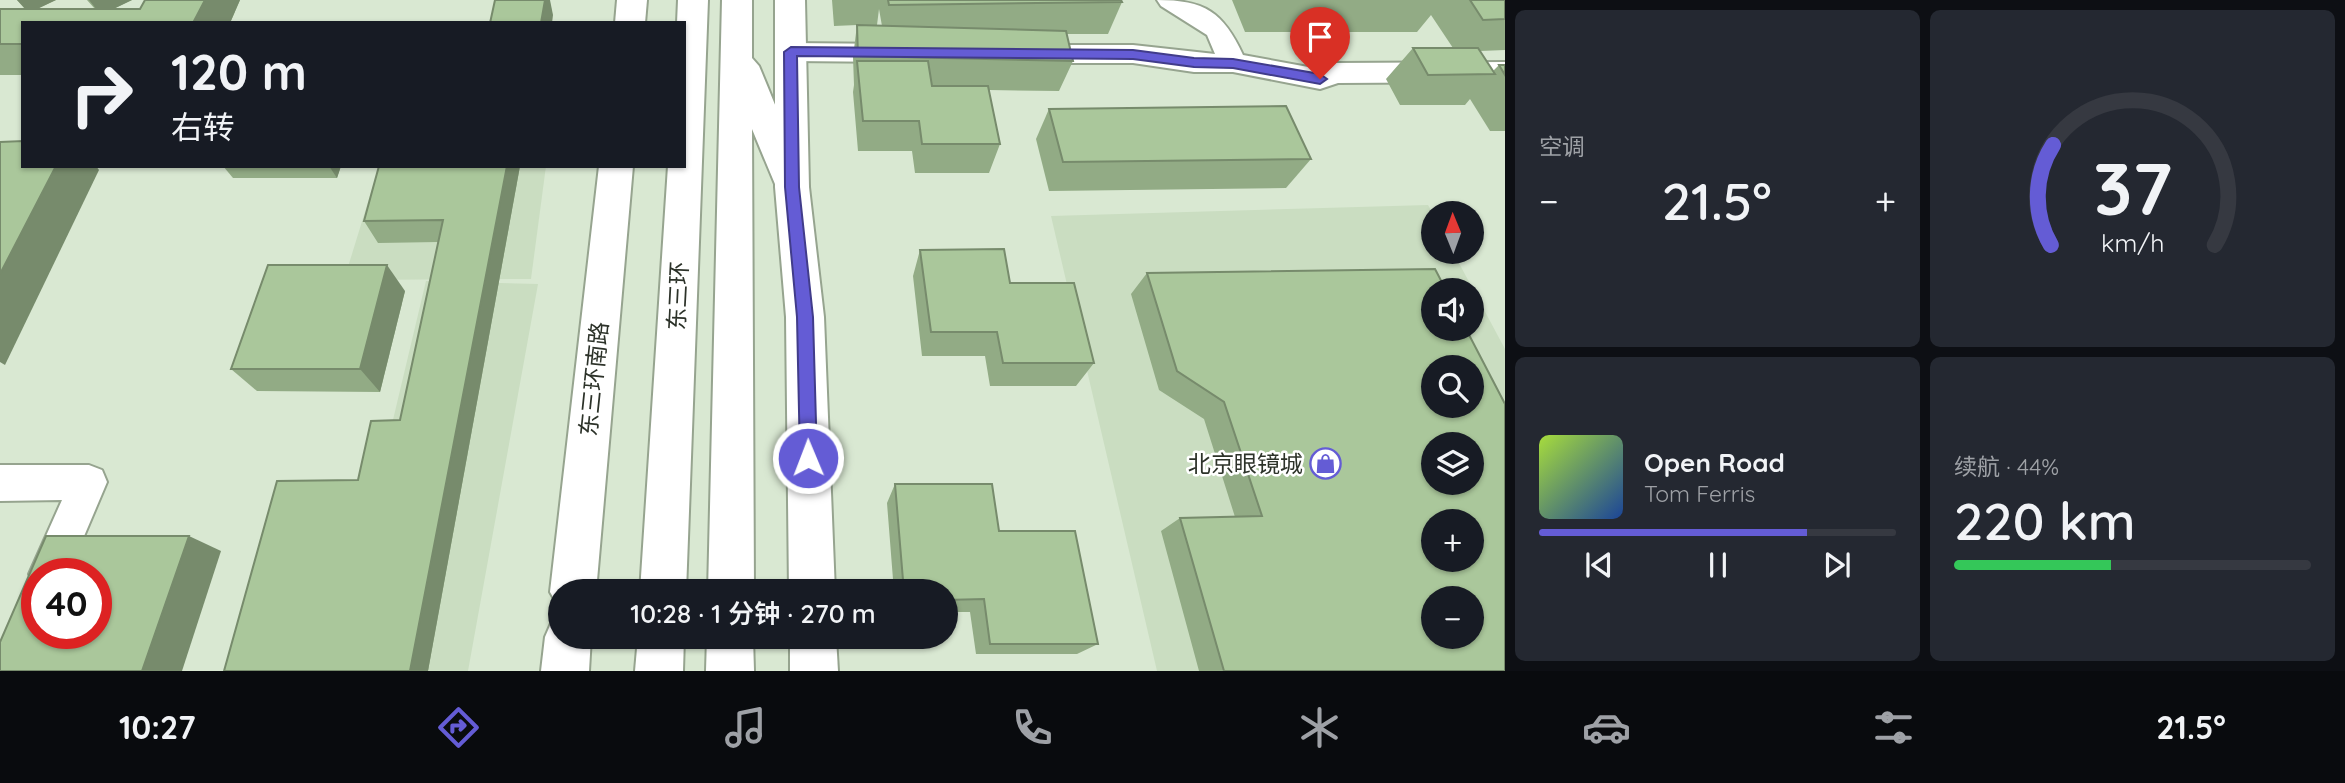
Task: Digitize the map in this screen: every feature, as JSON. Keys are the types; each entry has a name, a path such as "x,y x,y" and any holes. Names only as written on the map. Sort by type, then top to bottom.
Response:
{"main road":[{"path":"630,21 632,0"},
{"name":"东三环","path":"686,138 693,0"},
{"path":"731,579 737,0"},
{"path":"790,0 792,187 805,317 812,579"},
{"path":"737,51 792,187"},
{"name":"东三环南路","path":"574,579 616,168"},
{"name":"东三环","path":"664,579 684,168"},
{"path":"565,671 567,649"},
{"path":"659,671 660,649"},
{"path":"730,649 730,671"},
{"path":"813,649 814,671"}],"street":[{"path":"1170,0 1218,30 1233,64"},
{"path":"791,52 928,53"},
{"path":"996,53 1133,54 1194,63 1233,64 1320,79 1336,73 1505,72"},
{"path":"0,483 89,482 55,558"}],"shaded area":[{"path":"378,168 546,168 531,279 344,280"},
{"name":"北京眼镜城","path":"1421,205 1421,264 1459,264 1467,278 1421,278 1421,341 1484,341 1484,310 1505,349 1505,671 1157,671 1051,216"},
{"path":"426,281 538,284 468,671 236,671 361,484 392,424"}],"building":[{"path":"145,0 205,0 194,21 21,21 21,44 0,44 0,9 140,9"},
{"path":"495,0 545,0 541,21 490,21"},
{"path":"888,0 1121,0 1122,2 889,5"},
{"path":"1470,0 1505,0 1505,19 1483,20"},
{"path":"857,25 1066,31 1073,61 858,56"},
{"path":"1413,48 1478,48 1495,74 1428,75"},
{"path":"857,61 928,61 932,86 988,86 1000,144 922,144 919,121 863,121"},
{"path":"1286,106 1311,159 1063,162 1049,109"},
{"path":"21,141 21,168 55,168 0,274 0,142"},
{"path":"378,168 507,168 410,671 224,671 277,481 358,480 371,421 400,420 443,220 364,221"},
{"path":"1004,249 1010,283 1074,283 1094,363 1003,363 997,332 931,332 920,250"},
{"path":"268,265 387,265 360,369 231,369"},
{"name":"北京眼镜城","path":"1435,269 1440,278 1421,278 1421,341 1472,341 1480,355 1421,355 1421,418 1484,418 1484,364 1505,404 1505,671 1224,671 1180,518 1262,516 1224,402 1177,371 1147,273"},
{"path":"895,484 992,484 999,531 1075,531 1098,644 990,644 984,599 958,600 958,579 903,579"},
{"path":"46,536 189,536 142,671 0,671 0,642 21,594 21,649 112,649 112,558 36,558"}],"place":[{"name":"北京眼镜城","path":"1326,464"}],"route":[{"path":"808,458 805,317 792,187 791,52 1133,54 1194,63 1233,64 1320,79"}]}
